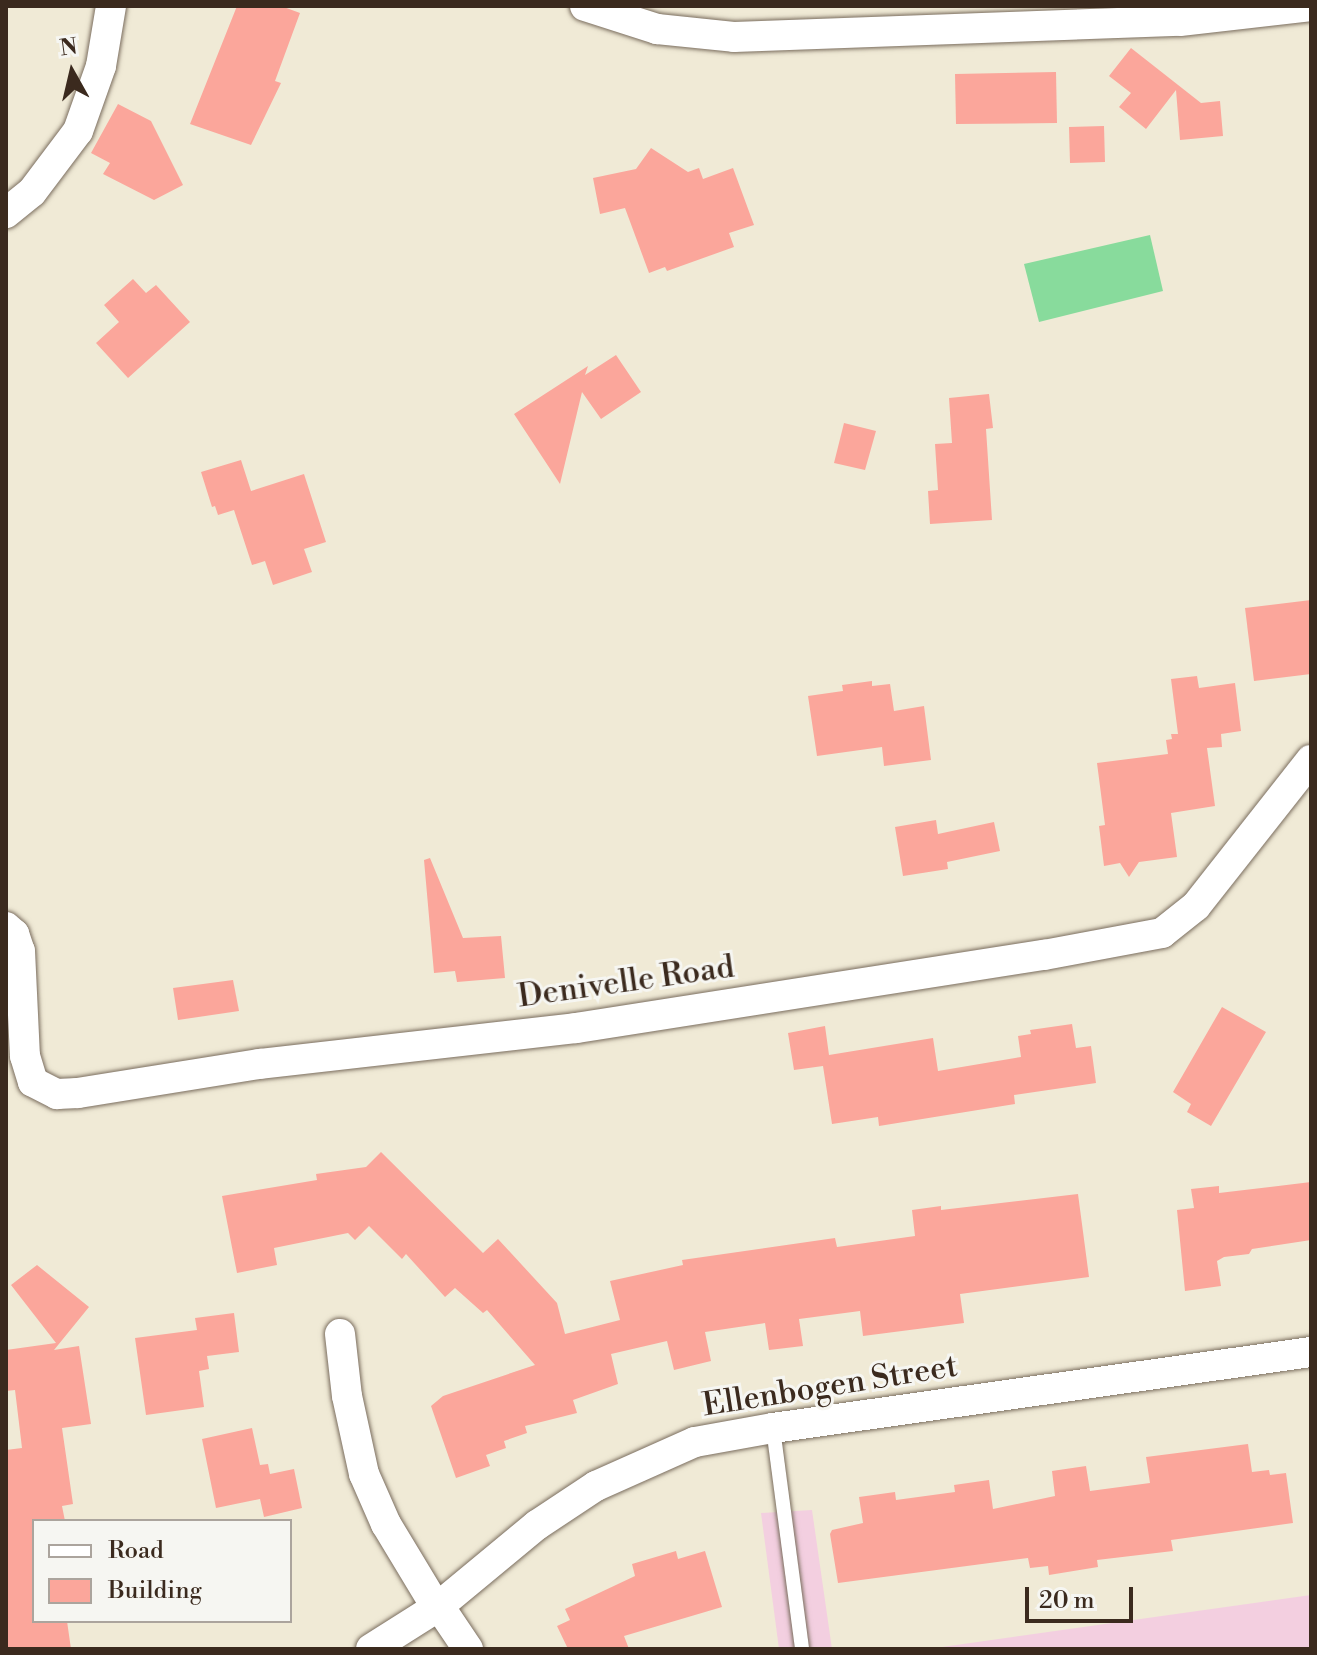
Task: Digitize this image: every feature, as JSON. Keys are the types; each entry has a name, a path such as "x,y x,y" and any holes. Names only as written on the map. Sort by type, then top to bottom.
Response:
{"street":[{"path":"6,213 32,192 78,131 101,66 111,6"},
{"path":"585,6 657,29 734,37 1180,21 1311,6"},
{"name":"Denivelle Road","path":"6,927 14,934 20,951 25,1056 33,1082 57,1094 78,1093 260,1064 576,1028 1029,957 1162,933 1196,906 1311,760"},
{"path":"340,1334 347,1396 364,1474 386,1524 468,1649"},
{"name":"Ellenbogen Street","path":"371,1649 438,1607 537,1525 596,1486 695,1442 773,1428 1311,1352"}],"lane":[{"path":"773,1428 802,1649"}],"shaded area":[{"path":"812,1510 832,1649 779,1649 761,1513"},
{"path":"1311,1595 1311,1649 928,1649"}],"green space":[{"path":"1150,235 1163,291 1039,322 1024,264"}],"building":[{"path":"237,6 281,6 300,13 275,81 281,83 251,145 190,124"},
{"path":"1131,48 1201,103 1220,101 1223,136 1180,140 1176,90 1146,129 1119,107 1131,93 1109,76"},
{"path":"1056,72 1057,123 956,124 955,74"},
{"path":"118,104 151,121 183,185 154,200 103,174 110,163 91,153"},
{"path":"1104,126 1105,162 1070,163 1069,127"},
{"path":"651,148 688,172 699,168 703,179 733,168 754,225 729,233 734,247 667,271 665,267 649,273 625,208 600,214 593,178 636,169"},
{"path":"133,279 146,293 156,285 190,322 128,378 96,343 119,322 104,305"},
{"path":"616,355 641,392 601,419 582,392 560,484 514,414 588,366 585,375"},
{"path":"989,394 993,428 986,429 992,520 930,524 928,491 938,490 935,444 952,443 949,398"},
{"path":"844,423 876,431 865,470 834,463"},
{"path":"241,460 251,491 304,474 326,542 304,549 312,572 273,585 265,561 252,565 234,510 218,515 215,506 212,507 201,472"},
{"path":"1311,600 1311,674 1254,681 1245,608"},
{"path":"1197,676 1199,688 1235,683 1241,731 1221,734 1222,747 1207,748 1215,806 1171,813 1177,857 1139,862 1129,877 1120,863 1104,866 1099,826 1105,825 1097,763 1168,754 1166,740 1172,739 1171,734 1178,734 1171,679"},
{"path":"872,681 872,686 890,684 894,711 924,706 931,760 884,766 882,747 817,756 808,696 843,691 842,685"},
{"path":"936,820 938,834 994,822 1000,851 947,862 948,869 903,876 895,827"},
{"path":"430,858 463,938 501,936 505,978 457,982 455,971 434,973 424,860"},
{"path":"233,980 239,1011 178,1020 173,988"},
{"path":"1222,1007 1266,1032 1211,1126 1187,1112 1191,1104 1173,1092"},
{"path":"1072,1024 1076,1048 1091,1046 1096,1083 1014,1095 1015,1104 879,1126 878,1117 832,1124 823,1066 794,1070 788,1033 825,1026 829,1055 933,1038 938,1071 1021,1057 1018,1036 1031,1034 1030,1030"},
{"path":"381,1152 483,1253 498,1239 557,1303 565,1334 620,1320 610,1281 683,1265 682,1260 835,1238 837,1247 915,1236 912,1210 941,1206 941,1210 1078,1194 1089,1277 960,1294 964,1323 863,1336 860,1311 799,1319 803,1346 769,1350 765,1323 705,1332 711,1361 674,1370 667,1341 611,1354 618,1384 573,1400 577,1413 525,1426 527,1433 504,1441 506,1448 486,1455 490,1466 456,1478 431,1406 443,1396 535,1365 487,1310 483,1313 455,1288 445,1297 406,1254 402,1259 369,1226 355,1240 348,1233 274,1248 277,1265 237,1273 222,1196 317,1180 316,1174 366,1167"},
{"path":"1311,1182 1311,1240 1252,1249 1249,1254 1224,1257 1217,1261 1221,1286 1185,1291 1177,1210 1194,1208 1191,1189 1219,1186 1219,1193"},
{"path":"37,1265 89,1307 54,1350 79,1346 91,1424 62,1428 73,1504 62,1506 65,1519 32,1519 32,1623 67,1623 71,1649 6,1649 6,1450 22,1448 15,1390 6,1391 6,1350 56,1343 11,1285"},
{"path":"234,1313 239,1352 207,1356 209,1369 199,1371 204,1407 146,1415 135,1338 197,1330 195,1318"},
{"path":"252,1428 260,1465 268,1464 270,1474 294,1469 302,1508 264,1517 260,1499 216,1508 202,1439"},
{"path":"1248,1444 1252,1472 1269,1470 1270,1475 1286,1473 1293,1523 1171,1540 1173,1551 1097,1560 1098,1567 1049,1575 1048,1566 1030,1568 1028,1558 838,1583 830,1534 832,1530 863,1523 859,1497 895,1492 896,1500 955,1492 954,1485 989,1480 993,1509 1055,1496 1052,1471 1086,1466 1090,1491 1150,1483 1146,1457"},
{"path":"676,1551 678,1559 705,1551 722,1607 624,1636 629,1649 568,1649 557,1626 570,1620 565,1609 635,1576 632,1564"}]}
